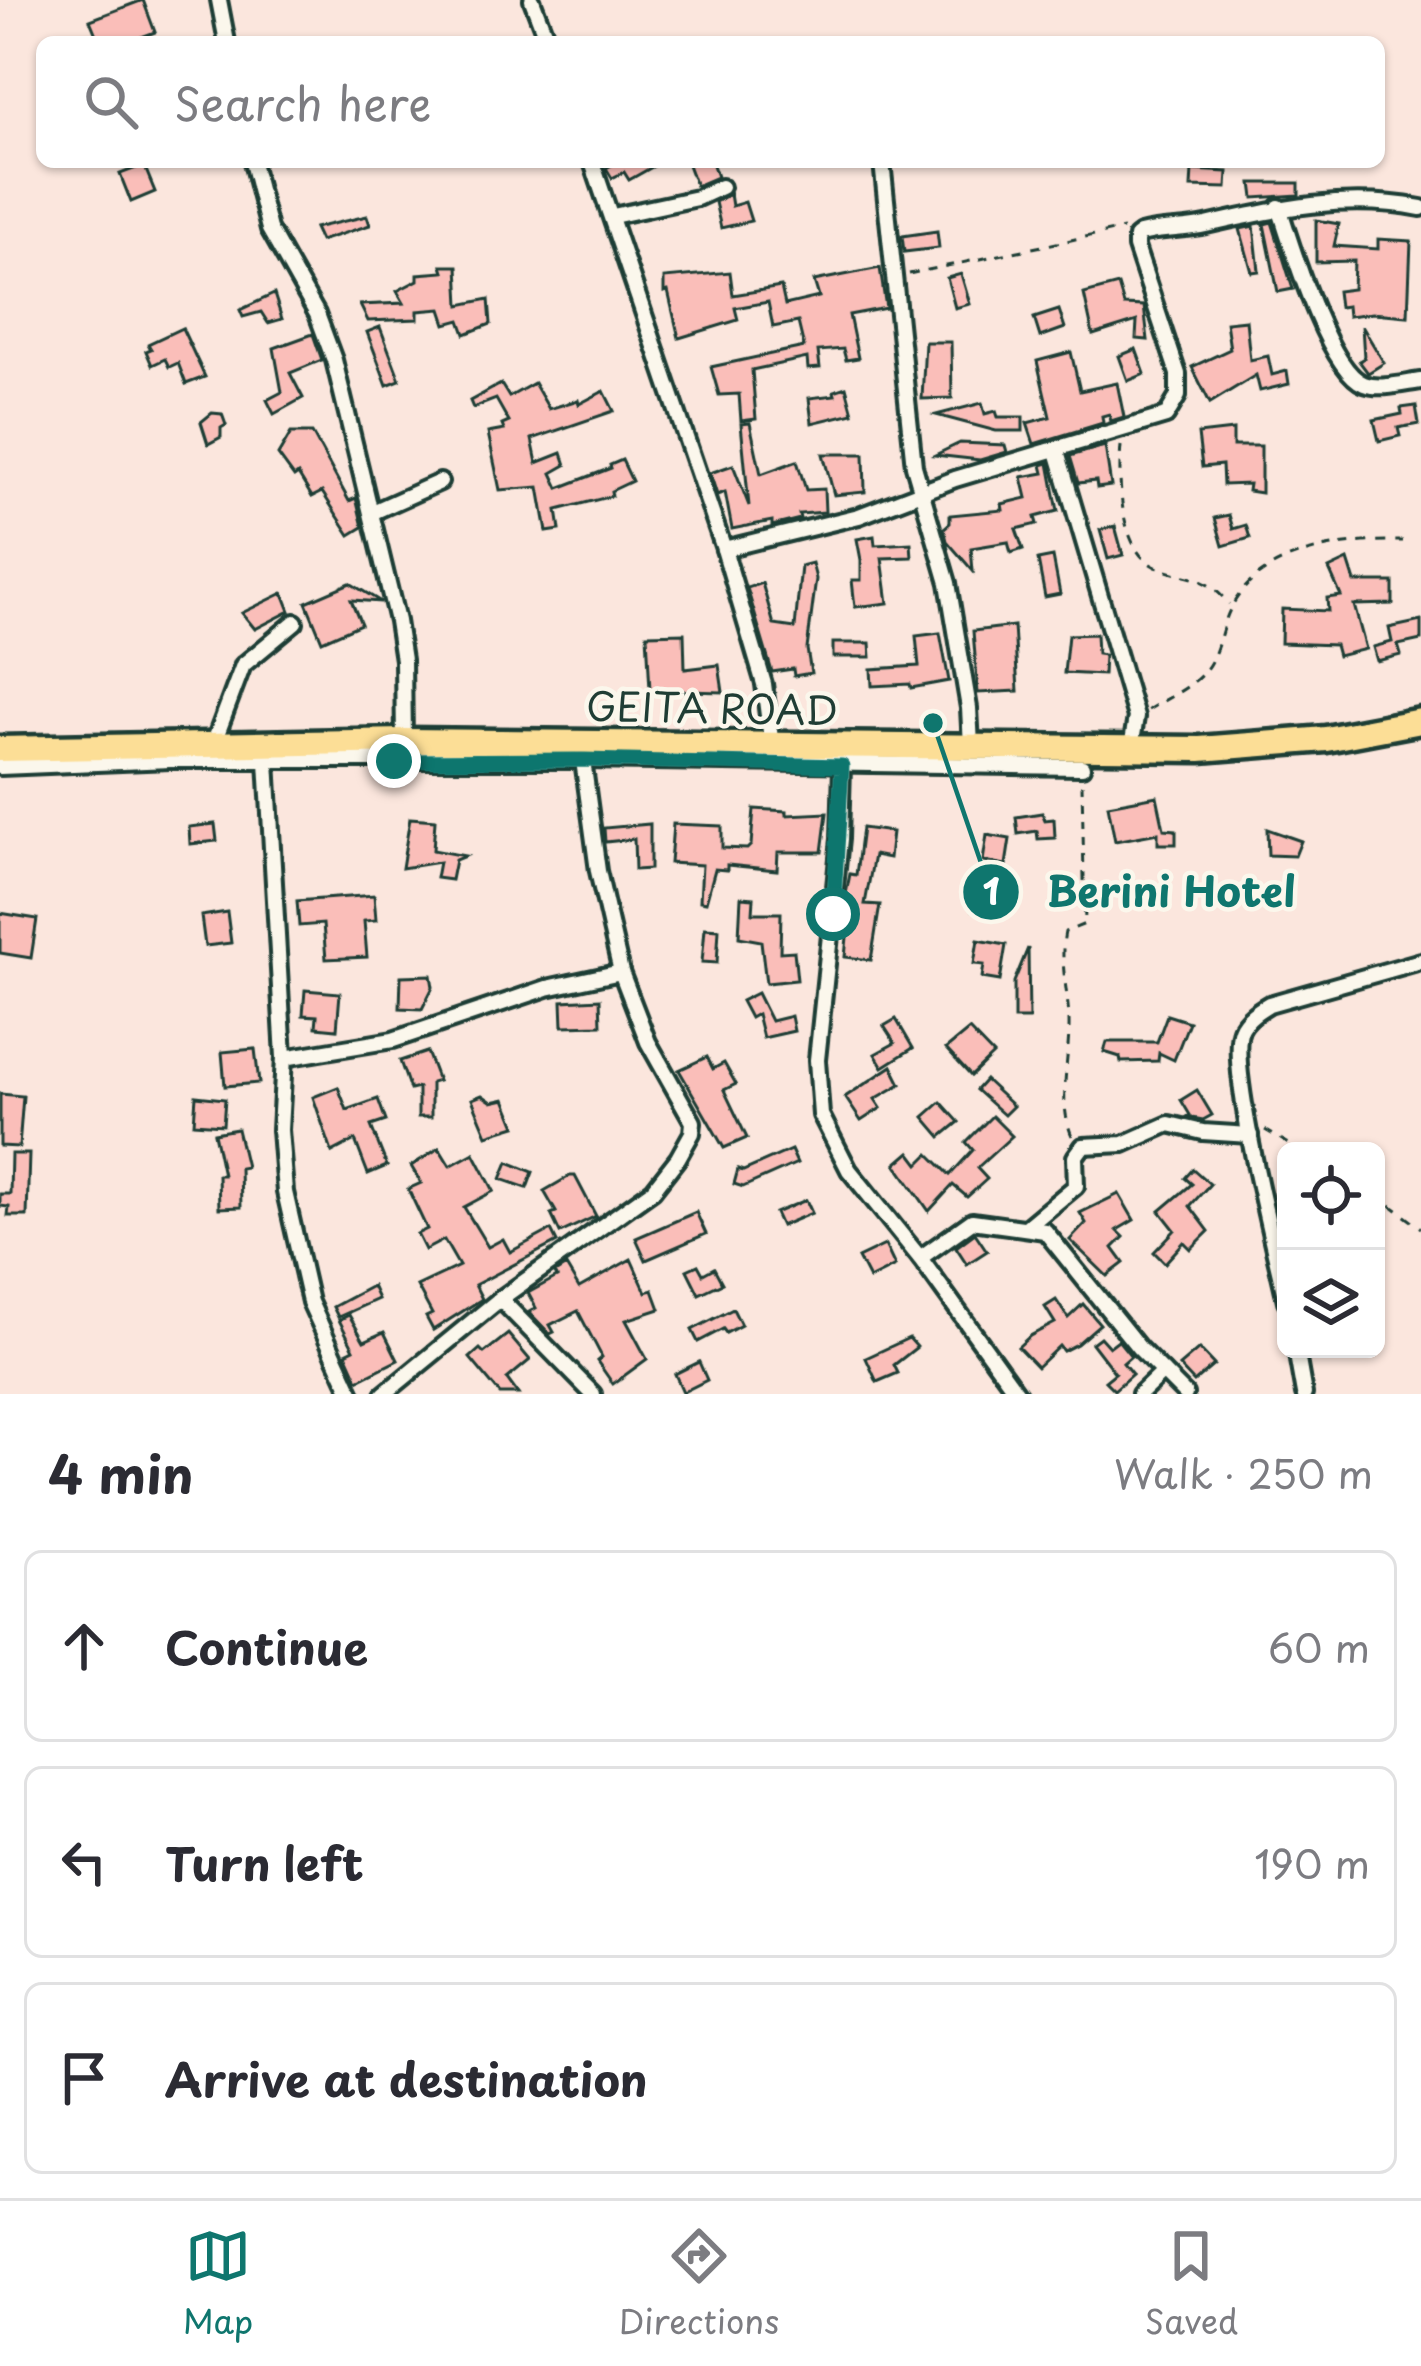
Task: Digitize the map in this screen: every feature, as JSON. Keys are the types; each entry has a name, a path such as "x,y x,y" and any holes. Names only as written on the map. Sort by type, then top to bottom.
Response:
{"highway":[{"name":"GEITA ROAD","path":"0,749 404,741 772,747 1263,746 1421,722"}],"street":[{"path":"220,0 225,36"},
{"path":"532,0 546,36"},
{"path":"254,168 269,229 317,314 334,360 373,512 403,660 404,741"},
{"path":"594,168 724,549 764,684 772,747"},
{"path":"883,168 914,466 948,584 971,746"},
{"path":"613,216 697,198 722,187"},
{"path":"724,549 859,516 920,492 1166,416 1178,396 1173,356 1136,247 1136,237 1146,232 1201,226 1279,207 1342,202 1421,208"},
{"path":"1279,207 1310,302 1353,375 1372,385 1421,381"},
{"path":"1058,451 1136,718 1131,748"},
{"path":"373,512 440,482"},
{"path":"213,745 243,664 295,622"},
{"path":"384,1394 500,1299 653,1190 692,1133 689,1112 649,1042 621,972 588,812 583,760"},
{"path":"0,767 97,761 583,760 1082,767"},
{"path":"267,761 284,1058 280,1130 291,1228 310,1302 352,1394"},
{"path":"842,766 817,1060 817,1094 825,1128 842,1158 1018,1394"},
{"path":"1277,1259 1249,1128 1240,1031 1254,1013 1291,996 1421,961"},
{"path":"284,1058 393,1040 547,988 621,972"},
{"path":"1028,1226 1076,1186 1075,1157 1080,1148 1124,1144 1168,1124 1203,1132 1249,1128"},
{"path":"920,1258 972,1221 1028,1226 1051,1236 1097,1298 1184,1394"},
{"path":"500,1299 593,1394"},
{"path":"1298,1358 1304,1394"},
{"path":"1140,1394 1163,1372"}],"path":[{"path":"896,277 1116,229 1146,232"},
{"path":"1122,432 1117,489 1142,555 1157,568 1206,581 1231,608"},
{"path":"1136,718 1203,673 1231,608 1251,581 1284,561 1355,542 1403,541"},
{"path":"1080,1148 1066,1113 1069,1020 1063,949 1065,932 1085,924 1082,767"},
{"path":"1249,1128 1281,1142"},
{"path":"1385,1201 1421,1228"}],"building":[{"path":"143,0 155,32 97,36 90,20"},
{"path":"145,168 155,192 131,202 120,174"},
{"path":"606,168 650,168 629,180 624,172 612,178"},
{"path":"689,168 714,168 717,177 696,186"},
{"path":"1192,170 1228,172 1227,188 1191,187"},
{"path":"1252,183 1299,183 1299,195 1254,198"},
{"path":"730,194 732,206 745,202 751,221 721,228 715,202"},
{"path":"367,216 370,225 320,241 314,228"},
{"path":"1316,220 1339,224 1334,246 1378,249 1378,239 1411,241 1408,316 1348,316 1347,306 1339,307 1337,291 1353,289 1354,261 1316,262"},
{"path":"1272,222 1293,289 1278,292 1264,224"},
{"path":"1254,226 1259,271 1252,272 1240,229"},
{"path":"937,231 939,248 904,252 902,236"},
{"path":"442,266 458,266 460,305 489,299 491,324 465,334 460,320 446,324 441,309 418,311 418,319 368,321 360,305 404,303 397,291 418,280 418,274 444,272"},
{"path":"880,268 886,308 849,315 858,358 846,360 843,349 818,351 820,368 808,369 807,358 752,370 756,419 741,421 739,394 719,395 711,367 804,347 798,322 773,327 768,302 735,308 738,320 679,338 668,291 664,292 664,278 730,272 733,295 781,287 785,305 819,297 814,281"},
{"path":"961,274 970,304 955,308 947,278"},
{"path":"1118,285 1124,305 1144,306 1148,340 1136,339 1137,321 1093,335 1084,294"},
{"path":"274,294 282,319 268,323 261,312 243,317 240,310"},
{"path":"1059,310 1065,328 1040,337 1034,318"},
{"path":"1246,320 1250,360 1268,356 1272,375 1287,371 1289,384 1260,391 1256,375 1210,403 1192,367 1230,349 1226,322"},
{"path":"1362,326 1384,363 1368,373 1359,361 1364,358"},
{"path":"380,327 400,380 387,385 367,332"},
{"path":"182,328 205,377 186,384 178,363 169,367 165,359 152,365 146,351 151,349 148,344"},
{"path":"313,334 322,360 290,373 303,398 274,414 267,400 282,392 274,348"},
{"path":"925,342 951,342 952,398 922,399"},
{"path":"1136,349 1145,374 1128,381 1119,356"},
{"path":"1071,352 1080,391 1117,383 1124,417 1111,421 1109,414 1102,416 1103,423 1034,444 1027,423 1050,417 1037,361"},
{"path":"534,383 549,409 578,400 579,404 604,391 614,411 532,439 537,463 562,453 566,465 552,473 559,488 622,460 632,481 611,491 612,496 557,510 560,530 547,532 539,487 500,490 488,433 504,430 502,425 509,422 496,399 473,408 470,401 501,384 509,397"},
{"path":"846,387 853,413 812,423 809,398 835,395 834,391"},
{"path":"982,403 985,414 996,411 998,417 1023,417 1023,431 996,431 936,415"},
{"path":"1416,406 1419,424 1398,428 1400,436 1379,441 1374,420"},
{"path":"212,413 222,414 226,425 221,437 208,444 201,422"},
{"path":"750,423 761,474 797,461 806,490 824,489 825,512 799,514 800,519 772,526 772,521 732,529 725,492 717,495 710,473 733,465 749,506 741,424"},
{"path":"1233,430 1233,446 1261,446 1261,493 1248,491 1249,484 1223,485 1222,465 1202,467 1198,434"},
{"path":"291,433 312,433 349,501 356,498 363,527 350,535 322,492 312,497 298,474 294,477 278,455"},
{"path":"960,443 1005,445 1007,452 980,460 935,455"},
{"path":"1105,446 1111,486 1097,488 1096,481 1078,483 1070,456"},
{"path":"823,454 864,454 865,492 834,495"},
{"path":"1049,463 1058,511 1035,517 1037,524 1016,529 1023,549 1011,553 1008,542 971,548 973,571 947,541 944,528 950,515 1003,510 1002,504 1027,498 1022,477 1044,473 1042,465"},
{"path":"1229,515 1233,529 1246,525 1250,538 1223,546 1215,518"},
{"path":"1115,526 1123,555 1108,559 1100,530"},
{"path":"874,536 875,545 911,543 912,557 882,558 888,603 855,607 852,580 861,580 857,539"},
{"path":"1053,557 1060,594 1045,597 1038,560"},
{"path":"1348,560 1355,582 1393,582 1393,604 1354,605 1366,649 1338,656 1335,645 1281,643 1282,609 1328,611 1327,598 1341,596 1329,569"},
{"path":"812,563 816,579 807,649 811,673 772,672 747,588 762,583 774,625 795,628 801,566"},
{"path":"350,583 381,602 351,600 361,624 322,641 306,602"},
{"path":"283,593 290,611 255,629 242,613"},
{"path":"1421,621 1421,640 1398,645 1401,655 1377,661 1373,647 1392,642 1389,628"},
{"path":"1014,626 1018,691 978,693 973,631"},
{"path":"684,633 685,669 719,665 723,692 650,690 647,634"},
{"path":"940,633 949,681 911,688 910,684 872,686 871,669 919,666 916,636"},
{"path":"1096,634 1097,654 1104,655 1103,675 1064,673 1068,635"},
{"path":"833,643 870,643 871,657 833,657"},
{"path":"1157,796 1164,829 1176,830 1176,844 1158,844 1158,833 1115,841 1108,805"},
{"path":"754,809 787,811 787,815 827,813 822,852 778,852 777,870 727,865 727,870 715,869 706,902 700,901 702,865 670,863 673,824 722,826 722,848 747,849"},
{"path":"1042,813 1045,820 1054,819 1055,838 1038,839 1037,831 1018,834 1016,817"},
{"path":"410,818 435,820 433,850 465,856 455,860 451,880 436,878 439,862 402,868"},
{"path":"215,824 217,841 190,844 189,827"},
{"path":"650,824 650,869 635,870 634,839 605,842 604,828"},
{"path":"862,828 892,832 889,858 874,855 865,904 880,905 871,960 845,957 849,917 843,916 850,874 856,875"},
{"path":"1267,829 1301,841 1295,856 1268,855"},
{"path":"987,835 1010,839 1006,865 983,861"},
{"path":"969,887 999,891 996,913 973,910 974,901 967,900"},
{"path":"374,895 376,920 364,921 367,957 326,959 323,924 299,926 297,901"},
{"path":"741,897 754,898 753,913 781,913 780,952 794,951 797,980 766,983 761,941 739,937"},
{"path":"227,912 231,943 205,946 201,916"},
{"path":"0,913 37,919 31,958 0,953"},
{"path":"705,928 719,929 717,963 702,962"},
{"path":"978,940 1006,945 1000,981 982,978 984,965 974,964"},
{"path":"1028,948 1029,1019 1014,1019 1014,982"},
{"path":"431,975 433,987 422,1009 400,1008 401,976"},
{"path":"305,990 340,993 337,1029 316,1027 317,1016 303,1015"},
{"path":"757,993 771,1021 791,1016 794,1031 763,1038 757,1014 750,1018 741,1001"},
{"path":"600,999 601,1025 563,1026 562,1001"},
{"path":"1167,1015 1189,1022 1174,1060 1159,1053 1158,1061 1121,1062 1120,1057 1104,1052 1107,1042 1157,1042"},
{"path":"896,1019 913,1048 883,1067 875,1054 895,1043 884,1026"},
{"path":"969,1030 993,1055 971,1076 946,1049"},
{"path":"255,1049 259,1083 225,1086 222,1052"},
{"path":"427,1052 438,1081 431,1083 431,1117 418,1117 418,1088 410,1090 400,1061"},
{"path":"707,1057 713,1069 724,1063 736,1084 724,1090 747,1138 724,1148 679,1070"},
{"path":"892,1066 901,1084 875,1099 881,1108 861,1121 845,1097"},
{"path":"985,1080 1013,1106 1004,1115 976,1090"},
{"path":"338,1087 347,1110 378,1099 386,1121 371,1126 387,1166 368,1174 355,1140 332,1152 313,1097"},
{"path":"1197,1090 1212,1115 1203,1120 1187,1117 1181,1100"},
{"path":"0,1094 23,1096 19,1147 0,1146"},
{"path":"482,1095 492,1102 505,1099 516,1126 487,1135 472,1099"},
{"path":"196,1096 225,1099 223,1125 194,1123"},
{"path":"941,1102 959,1122 941,1137 924,1117"},
{"path":"992,1116 1012,1136 977,1168 987,1179 967,1197 953,1185 929,1211 896,1164 910,1152 919,1164 929,1154 950,1175 973,1150 966,1142"},
{"path":"237,1129 246,1167 240,1168 241,1207 219,1208 218,1175 223,1175 214,1133"},
{"path":"439,1148 450,1166 474,1153 494,1191 464,1207 488,1247 503,1239 510,1252 551,1230 557,1242 475,1285 482,1299 433,1330 426,1317 432,1314 417,1286 459,1266 444,1240 425,1250 417,1234 427,1229 408,1189 421,1183 411,1166"},
{"path":"791,1150 797,1163 743,1187 734,1184 738,1169"},
{"path":"11,1154 29,1154 27,1216 8,1216 9,1207 0,1206 0,1194 10,1194"},
{"path":"508,1162 533,1172 527,1188 501,1179"},
{"path":"1193,1169 1210,1184 1190,1206 1209,1231 1191,1249 1184,1242 1165,1263 1154,1252 1175,1230 1160,1211 1192,1184 1185,1178"},
{"path":"575,1176 596,1216 560,1233 551,1214 556,1212 544,1191"},
{"path":"1119,1194 1134,1220 1117,1230 1124,1237 1113,1248 1124,1263 1107,1276 1070,1240 1086,1223 1080,1213"},
{"path":"806,1200 812,1213 781,1226 775,1213"},
{"path":"696,1212 706,1234 646,1260 636,1238"},
{"path":"975,1233 987,1251 967,1264 956,1247"},
{"path":"885,1245 895,1266 869,1279 858,1258"},
{"path":"631,1259 660,1309 626,1320 647,1359 613,1384 597,1361 602,1357 578,1311 550,1325 554,1332 550,1334 529,1312 536,1308 528,1293 557,1277 555,1273 566,1266 579,1288"},
{"path":"698,1265 703,1274 714,1268 722,1283 699,1294 687,1270"},
{"path":"372,1286 378,1299 338,1317 333,1307"},
{"path":"1056,1300 1068,1318 1083,1304 1100,1324 1077,1344 1063,1351 1059,1346 1037,1367 1018,1347 1055,1323 1045,1307"},
{"path":"733,1309 741,1325 698,1342 692,1330"},
{"path":"349,1315 364,1341 384,1332 398,1360 358,1380 346,1353 354,1349 339,1320"},
{"path":"508,1334 530,1360 507,1379 518,1394 500,1394 470,1358"},
{"path":"1100,1337 1109,1347 1118,1340 1131,1356 1123,1363 1132,1374 1114,1390 1105,1381 1115,1373 1092,1343"},
{"path":"909,1338 917,1347 894,1365 898,1373 877,1382 866,1358"},
{"path":"1199,1349 1214,1365 1194,1382 1179,1366"},
{"path":"699,1362 707,1380 683,1392 675,1374"}],"place":[{"name":"Berini Hotel","path":"933,723"}],"route":[{"path":"394,761 842,766 833,914"}]}
